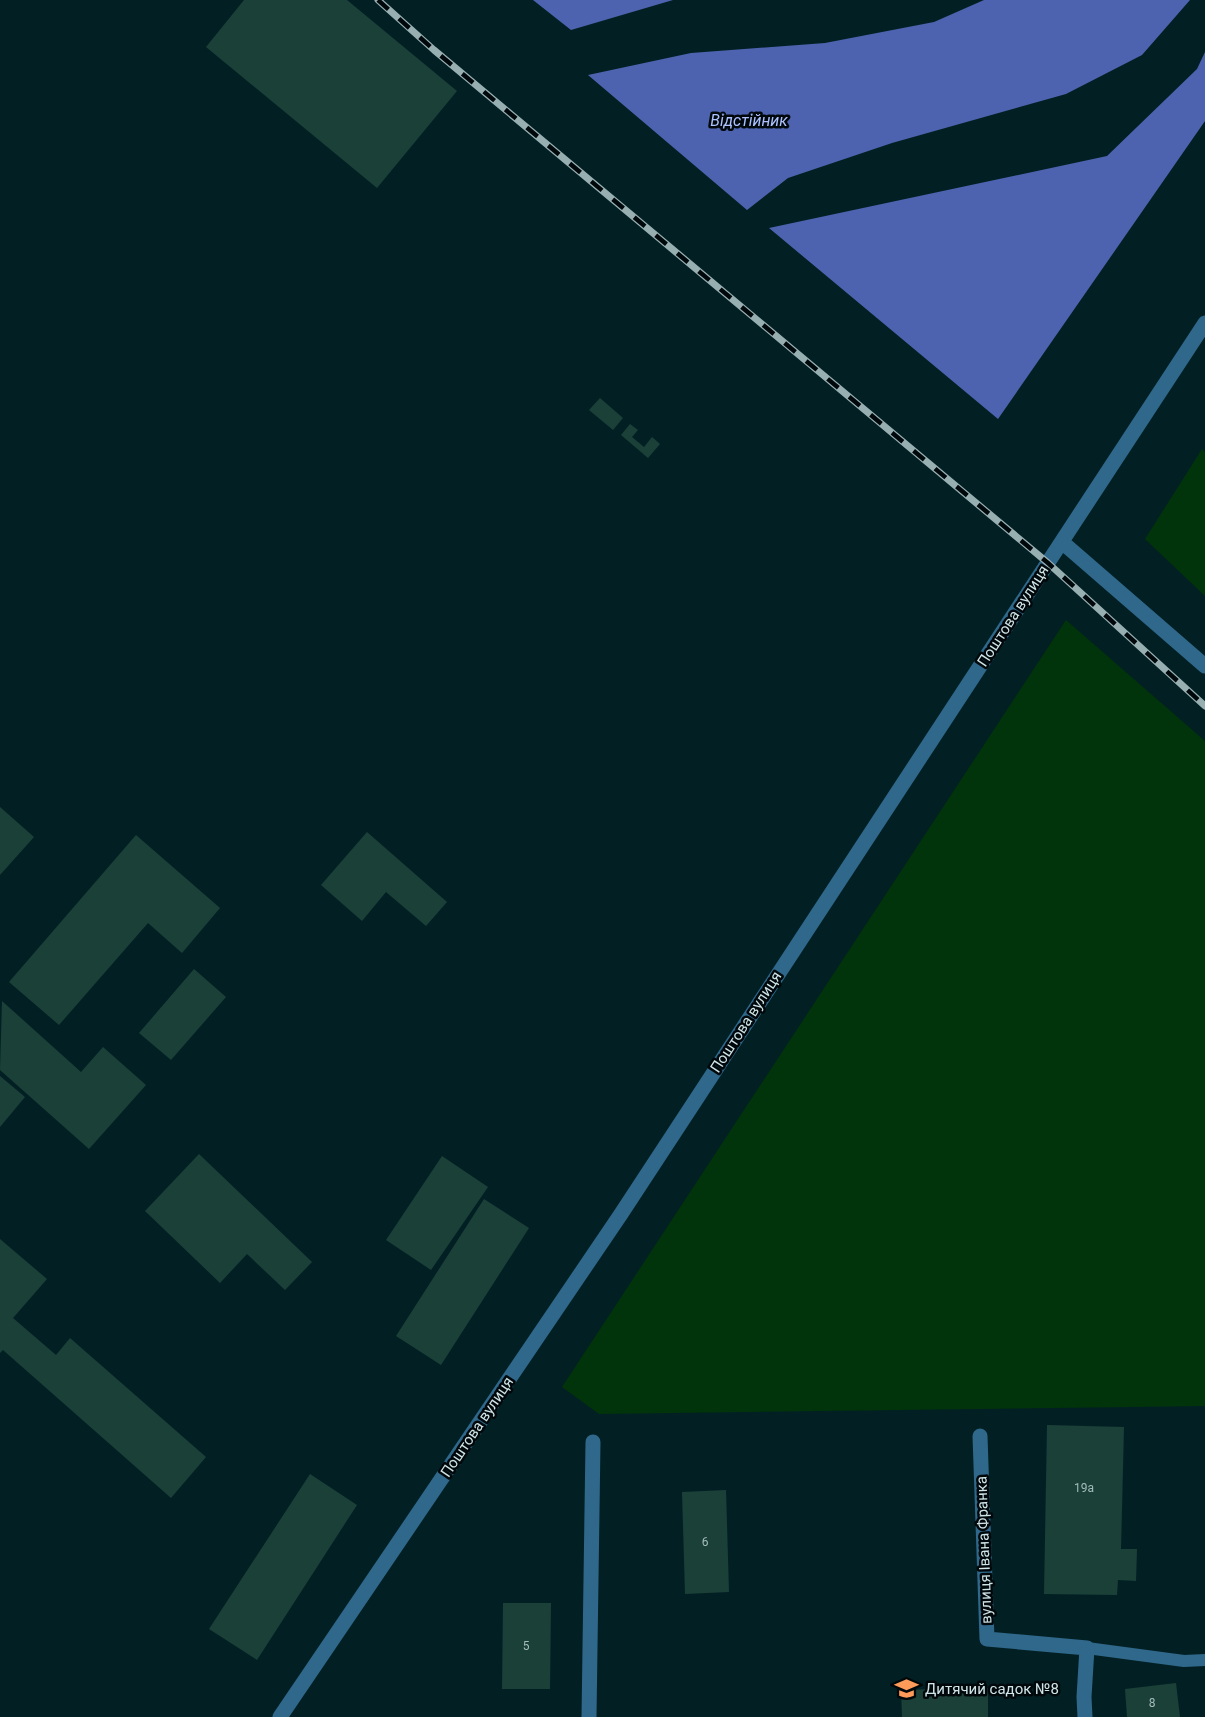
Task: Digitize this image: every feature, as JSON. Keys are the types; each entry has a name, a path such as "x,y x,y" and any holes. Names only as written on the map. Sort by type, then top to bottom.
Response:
{"street":[{"name":"Поштова вулиця","path":"280,1717 627,1204 1205,323"},
{"path":"1062,542 1205,666"},
{"name":"вулиця Івана Франка","path":"980,1436 987,1639 1087,1648"},
{"path":"589,1717 593,1442"},
{"path":"1086,1717 1084,1697 1087,1648"}],"lane":[{"path":"1087,1648 1184,1661 1205,1660"}],"green space":[{"path":"1202,449 1205,452 1205,596 1145,539"},
{"path":"1066,620 1205,741 1205,1406 599,1414 562,1387"}],"water":[{"path":"533,0 673,0 571,30"},
{"name":"Відстійник","path":"984,0 1190,0 1142,55 1066,94 892,143 788,178 747,210 588,75 691,53 825,43 934,22"},
{"path":"1205,52 1205,121 998,419 769,228 1107,156 1197,69"}],"building":[{"path":"244,0 347,0 457,91 377,188 206,47"},
{"path":"600,398 623,418 613,430 589,410"},
{"path":"630,424 638,430 632,437 644,447 652,437 660,444 648,458 621,435"},
{"path":"0,807 34,837 0,875"},
{"path":"367,832 447,902 426,926 386,892 362,921 321,885"},
{"path":"136,835 220,908 182,953 148,923 59,1025 9,982"},
{"path":"194,969 226,997 171,1060 139,1033"},
{"path":"2,1001 81,1072 103,1047 146,1085 89,1149 0,1070"},
{"path":"0,1076 25,1097 0,1127"},
{"path":"199,1154 312,1262 285,1290 247,1254 220,1283 145,1211"},
{"path":"442,1156 488,1187 431,1270 386,1240"},
{"path":"484,1199 529,1228 441,1365 396,1336"},
{"path":"0,1239 47,1279 13,1318 56,1355 70,1338 206,1457 171,1498 3,1350 0,1353"},
{"path":"1047,1425 1124,1427 1121,1549 1137,1549 1136,1581 1118,1580 1117,1595 1044,1594"},
{"path":"310,1474 357,1505 257,1660 209,1629"},
{"path":"726,1490 729,1592 685,1594 682,1492"},
{"path":"503,1603 551,1603 550,1689 502,1689"},
{"path":"1176,1683 1180,1717 1127,1717 1125,1689"},
{"path":"988,1688 988,1717 902,1717 901,1690"}],"railway":[{"path":"378,0 434,50 1048,563 1205,706"}],"place":[{"name":"Дитячий садок №8","path":"907,1689"}]}
